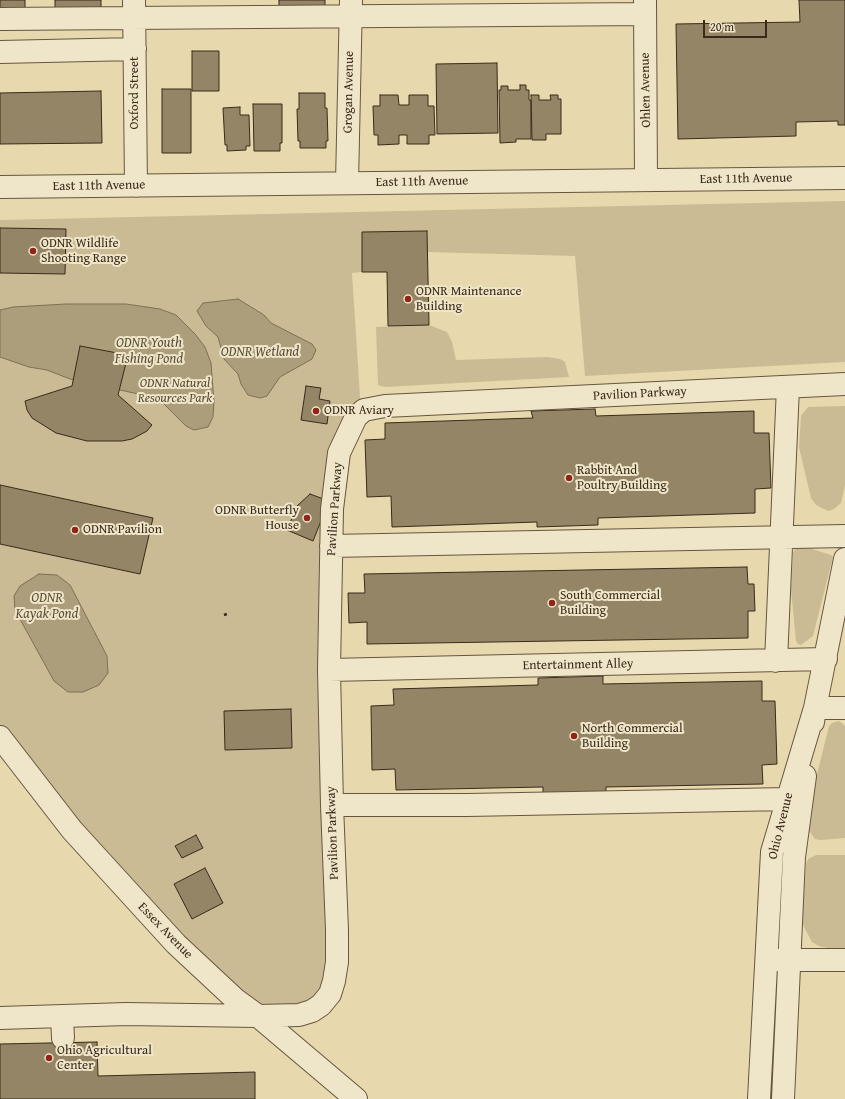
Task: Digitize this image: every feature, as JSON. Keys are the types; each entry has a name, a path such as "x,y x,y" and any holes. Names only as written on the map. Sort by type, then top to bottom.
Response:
{"street":[{"path":"0,19 135,9 645,7"},
{"name":"Ohlen Avenue","path":"645,7 646,180"},
{"name":"Grogan Avenue","path":"348,183 351,8"},
{"name":"Oxford Street","path":"135,9 136,186"},
{"path":"0,52 135,49"},
{"name":"East 11th Avenue","path":"0,187 845,178"},
{"name":"Pavilion Parkway","path":"0,1018 63,1028 126,1014 258,1016 299,1015 312,1011 321,1005 330,994 337,962 329,670 332,509 339,453 356,417 364,410 385,406 845,384"},
{"path":"776,661 788,387"},
{"path":"331,546 845,536"},
{"name":"Ohio Avenue","path":"759,1099 772,852 815,708 845,559"},
{"name":"Entertainment Alley","path":"329,670 826,659"},
{"path":"783,1099 794,857 815,708 845,708"},
{"name":"Essex Avenue","path":"0,737 72,830 138,904 214,981 258,1016 356,1099"},
{"path":"332,805 474,805 787,799"},
{"path":"766,960 845,960"}],"green space":[{"name":"ODNR Natural Resources Park","path":"845,201 845,362 585,376 575,256 427,252 427,231 362,232 362,272 352,273 361,412 339,453 334,981 299,1015 236,1000 0,737 0,220"},
{"path":"429,325 447,332 452,342 456,360 548,357 560,359 565,362 569,377 385,387 378,385 376,327"},
{"path":"845,406 845,485 841,503 834,509 828,511 816,505 811,498 799,447 801,416 808,407"},
{"path":"803,546 833,557 813,636 801,645 796,641 791,590 793,553 795,549"},
{"path":"839,721 845,726 845,838 820,840 815,839 809,831 812,794 829,726 832,723"},
{"path":"816,855 845,855 845,949 836,950 819,946 812,942 802,921 806,864 808,859"}],"water":[{"name":"ODNR Wetland","path":"238,299 264,315 271,323 312,344 316,350 312,359 280,377 267,396 260,398 248,395 241,384 238,374 224,359 218,337 206,326 197,311 203,303"},
{"name":"ODNR Youth Fishing Pond","path":"66,304 126,304 160,309 176,315 195,334 205,347 211,363 214,402 213,417 208,427 194,430 186,426 162,402 152,397 70,379 47,370 29,367 0,357 0,310 13,307"},
{"name":"ODNR Kayak Pond","path":"39,574 57,575 70,585 107,656 108,673 99,685 83,692 68,692 54,681 15,610 14,596 20,586"}],"building":[{"path":"0,0 25,0 25,9 0,10"},
{"path":"55,0 101,0 101,10 55,11"},
{"path":"279,0 325,0 325,7 279,7"},
{"path":"799,0 845,0 845,125 838,125 838,121 796,122 796,136 678,139 676,24 800,22"},
{"path":"192,51 219,51 219,91 192,91"},
{"path":"497,63 498,133 437,134 436,64"},
{"path":"520,85 526,85 526,90 529,90 529,100 531,100 531,139 516,139 516,142 500,143 499,90 501,90 501,86 508,86 508,90 520,90"},
{"path":"162,89 191,89 191,153 162,153"},
{"path":"101,91 102,143 0,144 0,93"},
{"path":"299,93 325,93 328,141 326,141 326,148 300,148 300,141 298,141 297,109 299,109"},
{"path":"380,95 398,95 399,105 409,105 409,95 428,95 428,106 434,106 435,135 429,135 429,144 407,144 407,135 399,135 399,144 378,145 378,135 374,135 373,106 380,106"},
{"path":"531,95 539,95 539,100 551,100 550,95 558,95 558,99 561,99 561,134 546,134 546,140 532,140"},
{"path":"253,104 282,104 282,143 280,143 280,151 254,151"},
{"path":"240,107 240,115 249,115 250,146 246,146 246,150 227,151 227,145 225,145 223,108"},
{"name":"ODNR Wildlife Shooting Range","path":"0,228 66,229 65,274 0,273"},
{"name":"ODNR Maintenance Building","path":"427,231 429,325 388,326 387,272 362,272 362,232"},
{"path":"80,346 128,355 118,395 152,425 147,431 132,439 122,441 87,441 56,433 32,418 27,410 25,401 72,386"},
{"name":"ODNR Aviary","path":"306,386 321,388 319,399 330,401 327,424 301,420"},
{"name":"Rabbit And Poultry Building","path":"595,409 596,416 754,411 754,433 769,433 771,488 755,489 755,513 598,518 598,525 537,527 537,522 392,527 391,496 367,497 365,440 385,439 385,423 533,418 531,411"},
{"name":"ODNR Pavilion","path":"0,485 153,518 140,574 0,544"},
{"name":"ODNR Butterfly House","path":"310,494 329,501 313,541 287,530 297,506"},
{"name":"South Commercial Building","path":"747,567 748,584 754,584 755,611 748,611 748,638 367,644 367,622 349,623 348,593 365,593 364,574"},
{"name":"North Commercial Building","path":"603,676 603,684 762,681 762,701 775,701 777,764 762,765 763,784 606,787 606,793 543,795 543,787 396,790 395,769 372,770 371,706 394,705 393,689 538,685 538,678"},
{"path":"291,709 292,748 225,750 224,711"},
{"path":"196,835 203,848 182,858 175,846"},
{"path":"205,868 223,903 192,919 174,884"},
{"name":"Ohio Agricultural Center","path":"97,1042 98,1076 255,1072 255,1099 0,1099 0,1044"}],"place":[{"name":"ODNR Wildlife Shooting Range","path":"33,251"},
{"name":"ODNR Maintenance Building","path":"408,299"},
{"name":"ODNR Aviary","path":"316,411"},
{"name":"Rabbit And Poultry Building","path":"569,478"},
{"name":"ODNR Butterfly House","path":"307,518"},
{"name":"ODNR Pavilion","path":"75,530"},
{"name":"South Commercial Building","path":"552,603"},
{"name":"North Commercial Building","path":"574,736"},
{"name":"Ohio Agricultural Center","path":"49,1058"}]}
